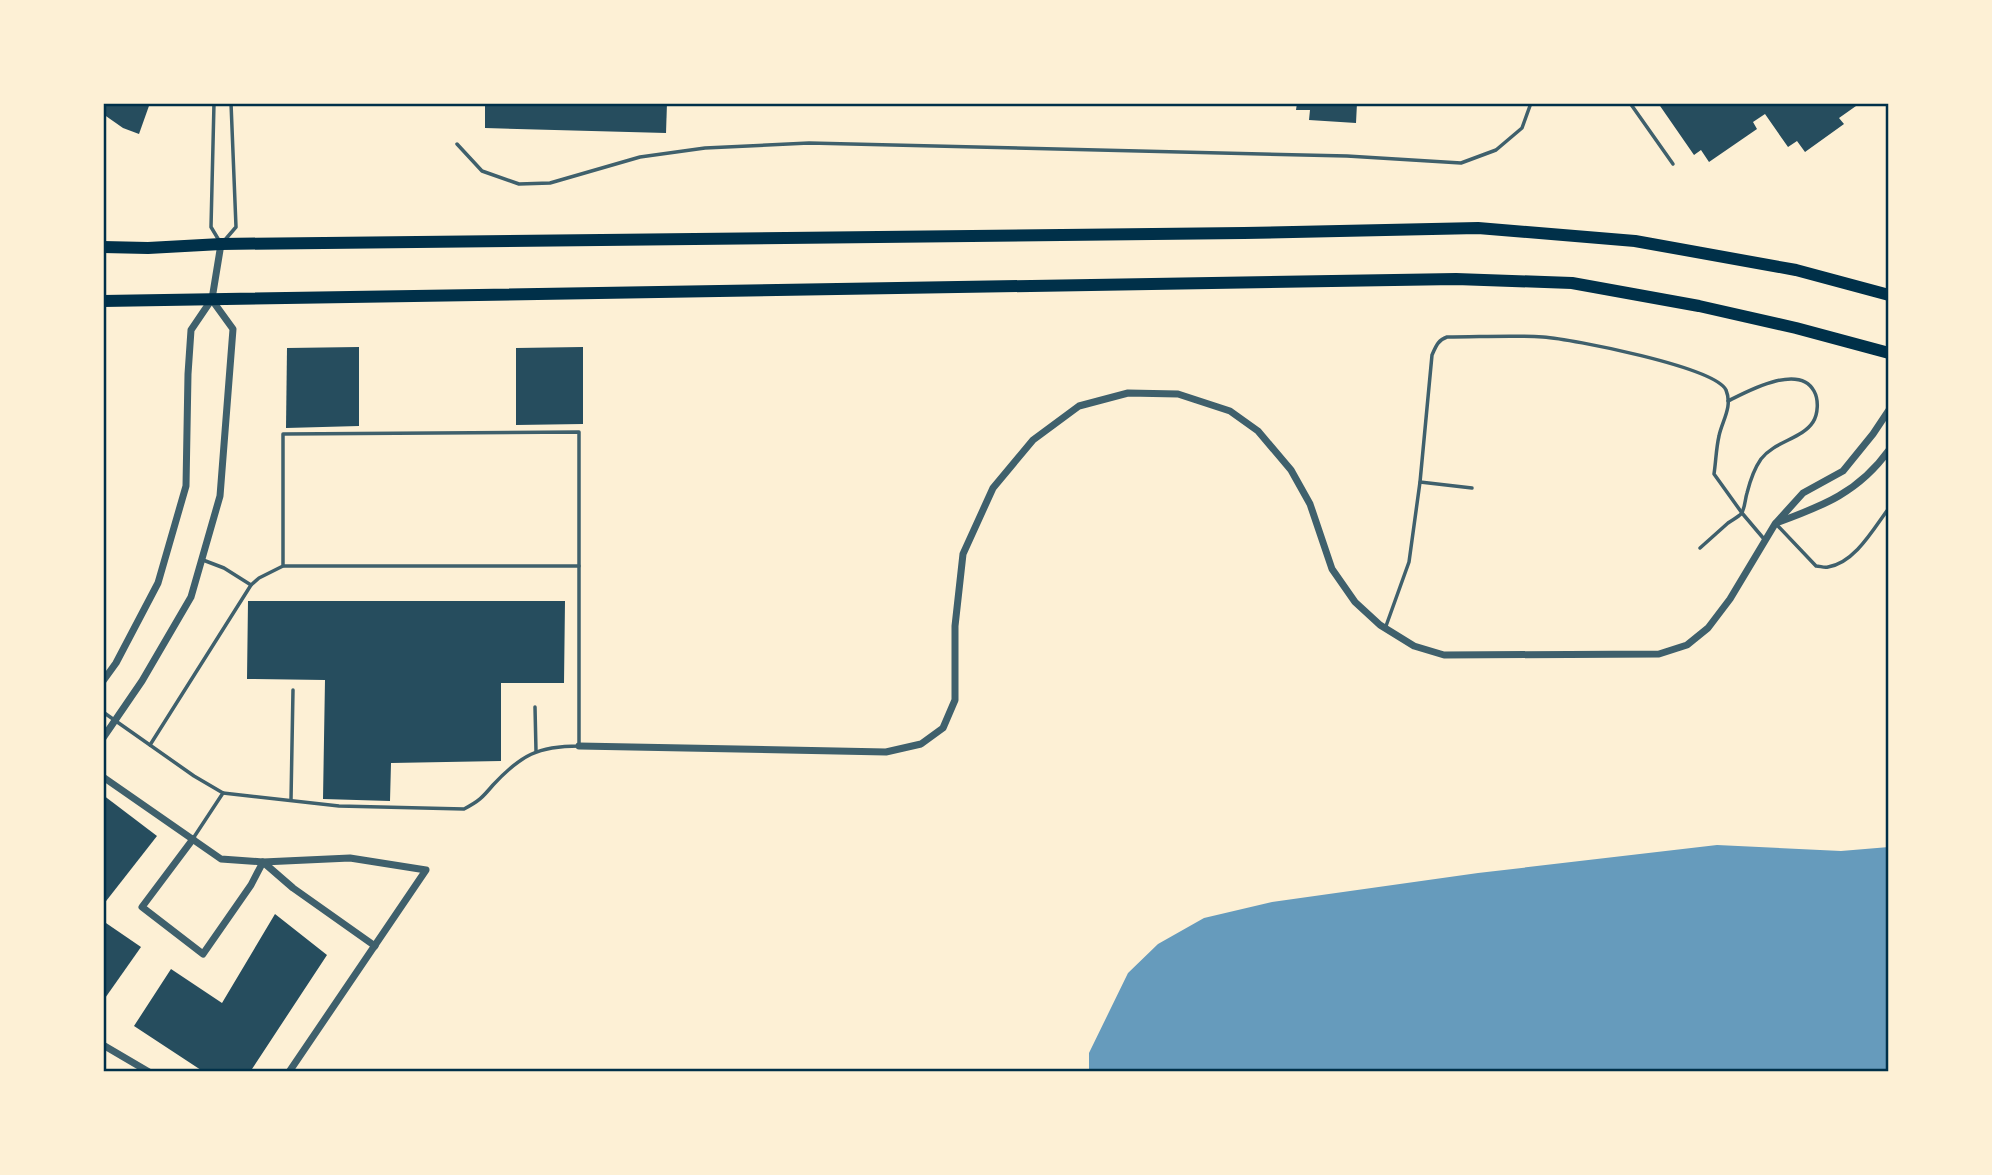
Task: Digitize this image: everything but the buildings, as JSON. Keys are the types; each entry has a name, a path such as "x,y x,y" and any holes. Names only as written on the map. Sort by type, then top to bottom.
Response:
{"main road":[{"path":"103,247 1478,228 1634,241 1796,270 1889,295"},
{"path":"103,301 1456,279 1572,283 1711,309 1889,353"}],"street":[{"path":"103,681 116,663 158,583 186,486 191,330 212,299 221,244"},
{"path":"103,738 142,681 191,597 220,496 233,329 212,299"},
{"path":"579,746 886,752 921,744 943,728 955,700 955,626 963,554 993,488 1032,440 1079,406 1128,393 1178,394 1230,411 1258,431 1291,470 1310,504 1332,569 1355,602 1385,628 1414,646 1444,655 1659,654 1687,645 1708,628 1730,598 1775,524 1803,493 1843,471 1889,410"},
{"path":"1775,524 1824,505 1854,487 1889,450"},
{"path":"103,778 222,859 263,862 350,858 426,870 289,1072"},
{"path":"193,839 142,907 203,954 251,885 263,862"},
{"path":"263,862 375,946"},
{"path":"103,1045 149,1072"}],"lane":[{"path":"214,103 211,227 221,244 236,227 231,103"},
{"path":"457,145 482,171 519,184 550,183 640,157 705,148 809,143 1347,156 1461,163 1496,150 1522,128 1531,103"},
{"path":"1630,103 1673,164"},
{"path":"1385,628 1409,562 1432,355 1436,344 1447,337 1546,337 1657,359 1720,383 1726,391 1728,410 1719,434 1714,474 1765,541"},
{"path":"1700,548 1742,513 1750,481 1760,460 1770,448 1804,431 1816,416 1816,395 1810,384 1801,379 1756,387 1727,401"},
{"path":"103,712 194,776 223,793 339,806 464,809 479,801 519,761 536,751 558,746 579,746 579,432 283,434 283,566"},
{"path":"1420,482 1472,488"},
{"path":"1775,524 1816,566 1828,567 1843,561 1857,549 1889,508"},
{"path":"201,559 224,568 251,585"},
{"path":"150,745 251,585 283,566 579,566"},
{"path":"291,800 293,691"},
{"path":"535,707 536,751"},
{"path":"193,839 223,793"}],"water":[{"path":"1717,845 1841,851 1889,847 1889,1072 1089,1072 1089,1053 1128,973 1158,944 1204,918 1272,902 1478,873"}]}
